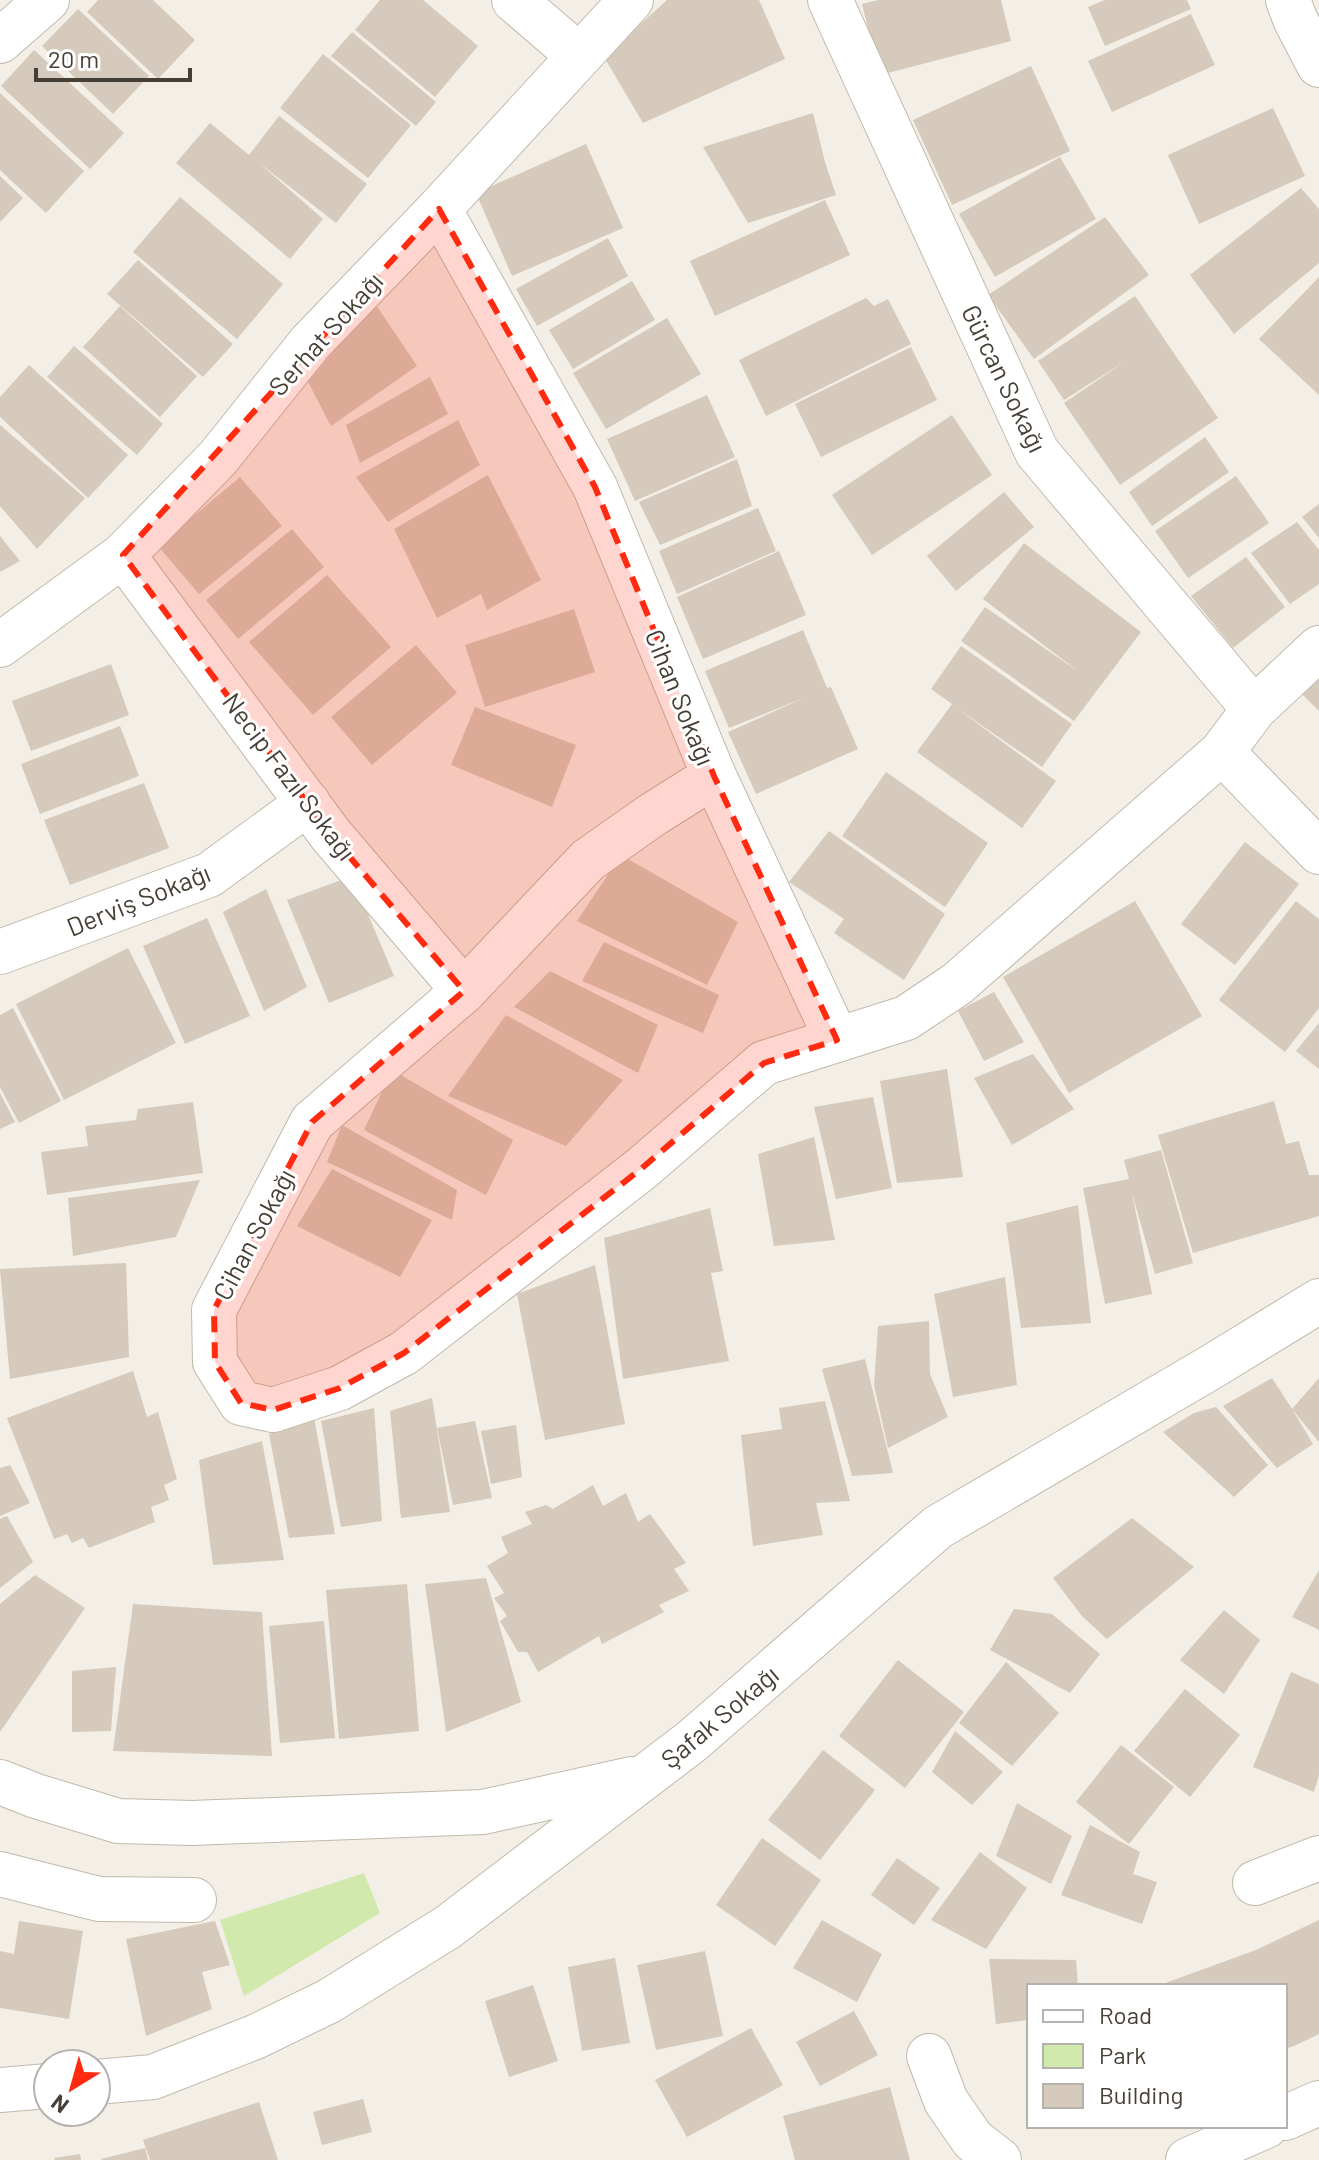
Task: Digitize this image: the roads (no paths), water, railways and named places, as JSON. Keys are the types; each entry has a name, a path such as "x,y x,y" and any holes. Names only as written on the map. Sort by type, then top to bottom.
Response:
{"street":[{"path":"0,41 47,0"},
{"path":"514,0 579,56"},
{"name":"Serhat Sokağı","path":"0,645 123,555 218,458 310,343 439,209 631,0"},
{"name":"Gürcan Sokağı","path":"830,0 1037,452 1254,709"},
{"path":"1288,0 1319,65"},
{"name":"Cihan Sokağı","path":"439,209 595,487 714,776 588,860 464,991 312,1122 214,1310 215,1362 241,1403 273,1410 340,1388 404,1353 641,1169 764,1063 906,1018 957,984 1222,752 1254,709 1319,648"},
{"name":"Necip Fazıl Sokağı","path":"123,555 331,835 464,991"},
{"path":"1222,752 1319,852"},
{"path":"714,776 837,1040"},
{"name":"Derviş Sokağı","path":"0,952 209,875 308,803"},
{"name":"Şafak Sokağı","path":"112,2081 153,2077 255,2037 329,2001 448,1927 692,1741 938,1527 1319,1301"},
{"path":"0,1782 118,1821 192,1823 483,1812 646,1776"},
{"path":"1255,1883 1319,1858"},
{"path":"0,1874 99,1899 194,1900"},
{"path":"929,2056 946,2101 973,2140 999,2160"},
{"path":"0,2090 32,2087"},
{"path":"1287,2117 1319,2103"},
{"path":"1188,2160 1261,2128"}]}
